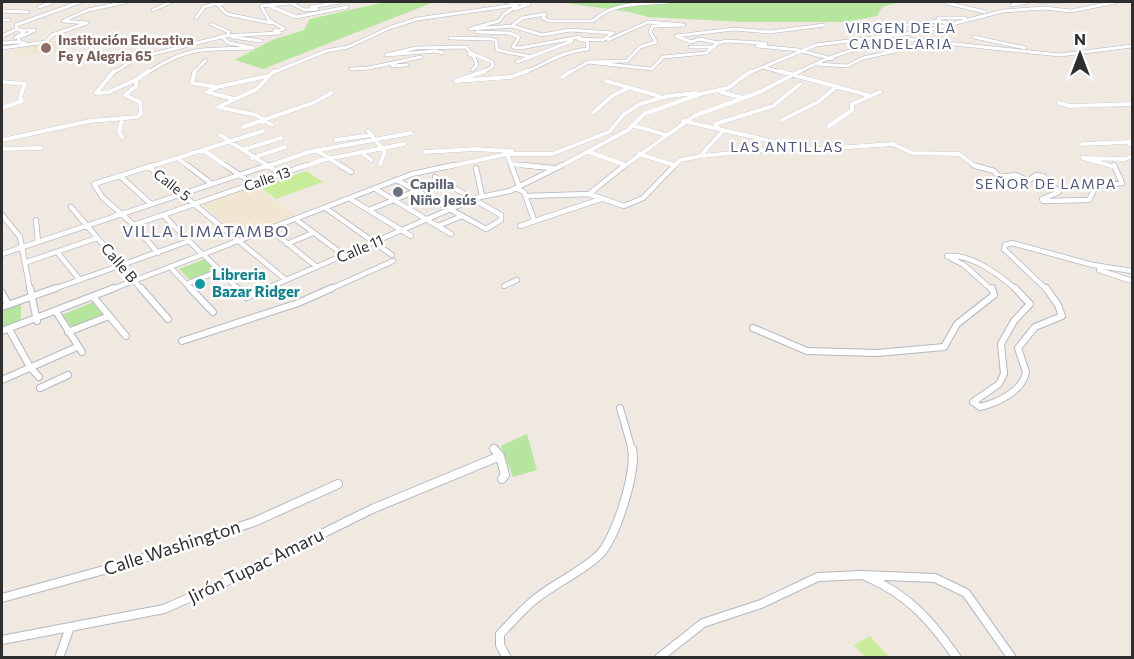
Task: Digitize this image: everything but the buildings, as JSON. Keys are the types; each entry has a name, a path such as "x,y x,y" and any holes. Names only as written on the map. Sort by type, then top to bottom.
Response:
{"street":[{"path":"39,7 53,2"},
{"path":"2,40 17,29 16,26 80,2"},
{"path":"18,39 26,45 41,43 49,40 52,35 81,27 87,23 63,21 88,10 126,2"},
{"path":"153,10 171,2"},
{"path":"196,18 204,7 221,2"},
{"path":"140,77 132,79 114,91 96,93 105,88 115,69 161,51 228,34 269,35 280,33 274,32 284,29 272,23 227,14 218,5 226,2"},
{"path":"272,23 261,7 281,2"},
{"path":"288,2 310,11 344,4 340,2"},
{"path":"268,4 298,2"},
{"path":"450,2 469,4 478,2"},
{"path":"506,2 529,4 508,10"},
{"path":"512,26 522,18 545,14 543,18 549,21 593,21 600,14 627,5 668,2"},
{"path":"1023,9 1012,5 1027,2"},
{"path":"1040,2 1048,4 1061,2"},
{"path":"902,37 991,13 1023,9 1054,9 1065,12 1116,2"},
{"path":"947,3 991,13"},
{"path":"268,4 295,17 347,7"},
{"path":"272,124 266,120 218,107 258,89 274,70 327,51 348,47 373,34 417,19 517,6 508,10 499,21 470,29"},
{"path":"962,8 982,15"},
{"path":"2,11 28,12"},
{"path":"938,18 968,19"},
{"path":"2,20 9,20"},
{"path":"900,26 938,21 951,24"},
{"path":"517,62 532,57 549,47 578,40 601,40 624,36 638,25 646,23 684,26 653,26 650,32 656,42 640,47 630,60 588,62 562,77"},
{"path":"211,24 226,28 228,34"},
{"path":"771,34 758,41 718,43 704,42 701,39 691,42 676,36 734,29 769,32 824,25"},
{"path":"512,26 542,35 566,30 614,33 611,37 601,40 575,37 529,48 515,48 513,46 519,37 514,34 468,31 470,29 512,26"},
{"path":"2,40 18,39 35,30 17,29"},
{"path":"18,39 23,33 21,30"},
{"path":"222,36 261,41"},
{"path":"2,140 90,121 122,120 140,115 140,102 125,96 140,77 159,64 186,51 207,48 255,48 229,43 222,36"},
{"path":"885,37 886,43"},
{"path":"606,81 660,96 720,91 734,86 744,75 803,51 837,41 885,37 1060,55 1132,46"},
{"path":"974,37 1024,48 1053,51 1060,55"},
{"path":"450,38 492,39 496,41 497,50 532,57"},
{"path":"447,59 443,53 436,51 386,55 416,48 465,47 492,62 493,66 486,72 457,82 511,76 541,66 566,51 588,49 587,42 578,40"},
{"path":"730,41 764,43 766,44 757,46 803,51 832,59"},
{"path":"837,41 858,48"},
{"path":"2,48 41,43"},
{"path":"588,62 652,69 663,57 702,53 718,43"},
{"path":"589,194 683,121 744,98 791,75 817,64 832,59 858,48 886,43 902,45 895,51 863,58 848,66 817,64"},
{"path":"465,47 465,52 474,57 477,65 472,70"},
{"path":"690,47 714,47"},
{"path":"369,68 432,53 443,53"},
{"path":"206,60 193,73 192,83 217,87"},
{"path":"351,69 407,65"},
{"path":"763,67 871,96"},
{"path":"234,99 207,92 217,87 267,76"},
{"path":"2,82 25,84 20,97 22,101 2,108"},
{"path":"722,132 714,127 715,124 773,106 800,84"},
{"path":"593,114 612,96 628,88"},
{"path":"782,120 818,102 835,88"},
{"path":"720,91 744,98"},
{"path":"253,134 243,127 314,104 332,93"},
{"name":"Calle 11","path":"219,271 246,297 482,196 517,187 619,136 644,114 676,105 700,93"},
{"path":"829,126 852,110 852,104 880,93"},
{"path":"239,242 352,200 417,172 507,154 559,152 609,132 623,115 660,96"},
{"path":"1059,103 1070,106 1132,104"},
{"path":"122,120 119,132 122,137"},
{"path":"683,121 722,132 796,147 820,149 893,144 912,153 927,152 944,156 954,153 978,168 994,171 999,177 1016,175 1029,181 1036,175 1043,176 1059,191 1042,199 1048,202 1089,200 1096,186 1122,183 1114,165 1087,161 1083,158 1125,159 1132,156"},
{"path":"632,125 666,135"},
{"path":"158,253 134,225 102,197 94,184 263,131"},
{"path":"701,156 722,132"},
{"path":"336,140 411,133"},
{"path":"220,135 252,158 281,174"},
{"path":"372,135 383,148 385,155 380,164"},
{"path":"2,254 266,166 372,135"},
{"path":"242,150 281,138"},
{"path":"1082,144 1132,143"},
{"name":"Calle 13","path":"134,225 328,159 404,144"},
{"path":"252,158 285,147"},
{"path":"526,196 589,194 624,206 643,198 674,165 684,158 796,147"},
{"path":"2,148 41,148"},
{"path":"424,152 475,149 534,154"},
{"path":"203,150 253,184"},
{"path":"316,150 351,172"},
{"path":"361,152 371,160"},
{"path":"588,152 625,165"},
{"path":"507,154 517,187 526,196 534,220"},
{"path":"639,154 674,165"},
{"path":"177,158 212,184"},
{"path":"511,164 553,168"},
{"name":"Calle 5","path":"149,167 286,280"},
{"path":"476,168 482,196"},
{"path":"120,176 151,204"},
{"path":"399,181 486,229 501,220 501,215 435,177"},
{"path":"2,333 37,319 57,314 399,181"},
{"path":"377,190 451,234"},
{"path":"369,210 416,191"},
{"path":"520,226 602,199"},
{"path":"352,200 411,236"},
{"name":"Calle B","path":"71,207 168,319"},
{"path":"182,341 298,303 393,258 327,209"},
{"path":"2,214 25,246 31,297 37,319"},
{"path":"163,215 219,271 186,284"},
{"path":"438,226 462,216"},
{"path":"36,220 38,242"},
{"path":"298,221 345,256"},
{"path":"272,231 317,267"},
{"path":"287,243 314,232"},
{"path":"27,262 97,238"},
{"path":"2,293 5,306 189,241"},
{"path":"753,328 807,351 877,353 944,347 957,324 994,295 991,286 979,279 964,265 947,256 955,255 969,259 1019,289 1030,304 1028,310 1015,319 1008,338 1001,344 1005,365 999,384 974,402 976,406 986,406 1023,382 1026,375 1018,348 1026,337 1035,327 1062,316 1056,301 1045,287 1012,262 1004,249 1005,245 1012,243 1081,262 1132,281"},
{"path":"57,252 80,280"},
{"path":"2,333 204,255"},
{"path":"1081,262 1132,271"},
{"path":"172,269 213,312"},
{"path":"504,286 517,280"},
{"path":"94,299 126,336"},
{"path":"2,380 30,367 80,350 57,314"},
{"path":"68,332 110,316"},
{"path":"10,331 30,367 39,377"},
{"path":"40,388 68,375"},
{"path":"507,657 500,645 500,634 533,601 600,555 623,508 634,459 626,422 620,408"},
{"path":"494,447 500,456 505,475 502,479"},
{"name":"Jirón Tupac Amaru","path":"2,640 164,609 372,509 500,456"},
{"name":"Calle Washington","path":"2,598 254,522 338,484"},
{"path":"659,657 703,623 761,604 807,580 861,575 935,578 958,587 966,593 1012,657"},
{"path":"861,575 894,588 914,602 957,657"},
{"path":"59,657 70,627"}],"shaded area":[{"name":"Institución Educativa Fe y Alegria 65","path":"52,41 72,43 72,47 45,54 12,55 21,48"},
{"path":"255,185 296,216 240,237 201,203"}],"green space":[{"path":"385,2 434,2 263,69 235,60 272,40 304,30 310,19"},
{"path":"558,2 901,2 882,7 877,16 846,22 744,22 648,17 630,12"},
{"path":"306,171 323,182 276,199 260,187"},
{"path":"205,259 217,270 191,281 179,269"},
{"path":"93,302 104,317 73,329 62,315"},
{"path":"21,303 21,321 2,329 2,309"},
{"path":"527,434 537,470 513,477 501,446"},
{"path":"870,636 889,657 865,657 854,645"}],"place":[{"name":"Institución Educativa Fe y Alegria 65","path":"46,48"},
{"name":"Capilla Niño Jesús","path":"398,192"},
{"name":"Libreria Bazar Ridger","path":"200,284"}],"district":[{"name":"VIRGEN DE LA CANDELARIA","path":"901,36"},
{"name":"LAS ANTILLAS","path":"787,147"},
{"name":"SEÑOR DE LAMPA","path":"1046,184"},
{"name":"VILLA LIMATAMBO","path":"206,231"}]}
